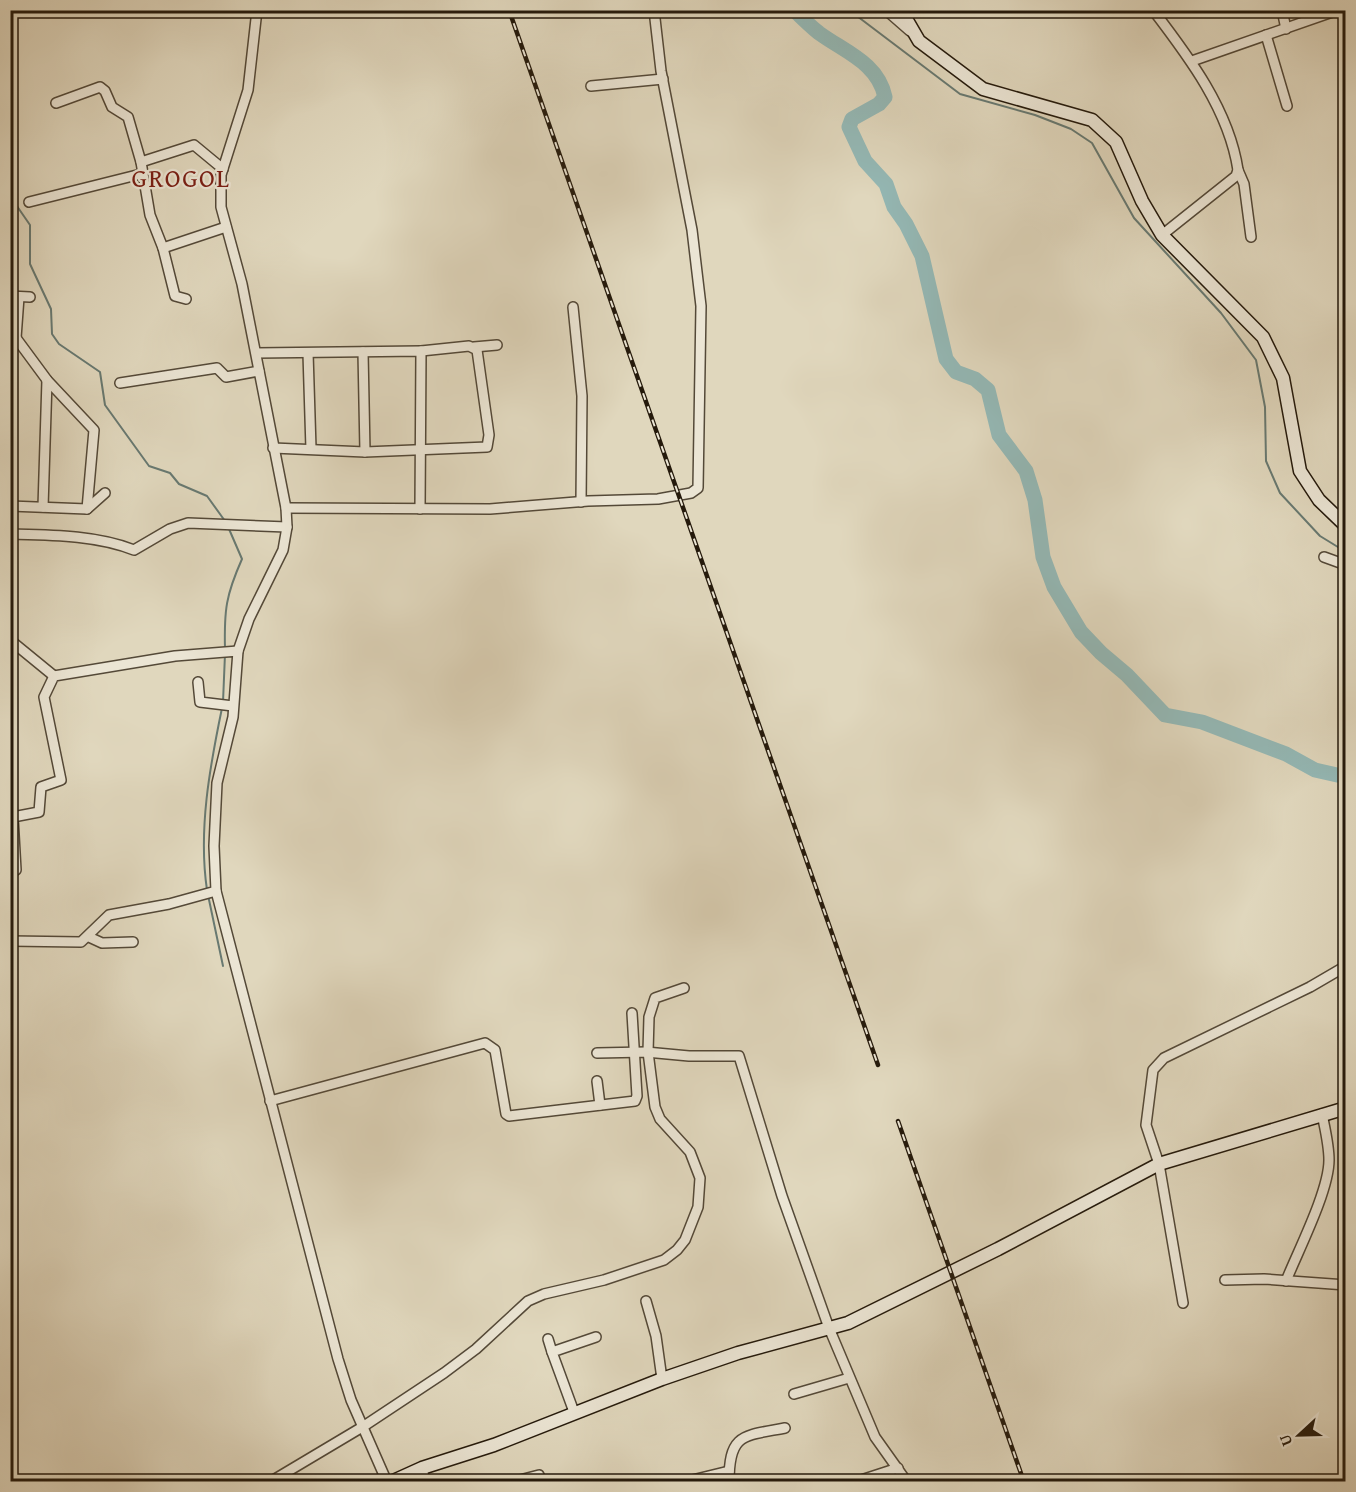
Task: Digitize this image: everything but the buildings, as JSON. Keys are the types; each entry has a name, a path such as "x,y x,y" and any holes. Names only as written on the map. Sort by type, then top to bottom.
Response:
{"street":[{"path":"257,10 248,90 236,136 223,169 221,207 256,353 286,508 287,527 283,550 249,620 238,651 227,705 217,783 210,893 270,1101 338,1359 361,1421 389,1482 422,1468 494,1445 662,1378 738,1353 829,1328 876,1310 1159,1164 1286,1128 1322,1114 1346,1108"},
{"path":"286,508 490,509 658,499 695,491 700,482 700,306 690,220 663,79 654,10"},
{"path":"886,10 933,54 983,89 1064,111 1098,124 1116,142 1146,210 1162,235 1263,338 1283,378 1300,471 1319,500 1346,526"},
{"path":"901,10 912,33"},
{"path":"1154,10 1192,61 1218,110 1244,184 1251,237"},
{"path":"1282,10 1286,29"},
{"path":"1192,61 1338,10"},
{"path":"1266,35 1287,106"},
{"path":"591,86 663,79"},
{"path":"56,103 95,87 103,88 112,107 128,117 141,162 141,174 150,215 163,248 175,296 186,299"},
{"path":"141,162 194,145 223,169"},
{"path":"1162,235 1236,176 1238,170"},
{"path":"29,202 141,174"},
{"path":"163,248 226,227"},
{"path":"30,297 15,296 13,337 46,380 94,430 87,509"},
{"path":"573,307 582,396 581,502"},
{"path":"256,353 421,351 497,345"},
{"path":"273,448 365,452 487,447 489,435 481,390 479,358 474,347"},
{"path":"420,509 421,351"},
{"path":"363,352 365,452"},
{"path":"308,353 311,449"},
{"path":"120,383 217,368 226,377 259,371"},
{"path":"43,507 46,380"},
{"path":"10,506 87,509 105,493"},
{"path":"10,534 93,540 121,544 134,550 170,529 188,523 287,527"},
{"path":"1324,557 1346,565"},
{"path":"10,640 54,676 175,656 238,651"},
{"path":"16,870 13,817 39,812 41,787 61,780 44,697 54,676"},
{"path":"198,682 200,702 227,705"},
{"path":"10,941 81,942 89,936 97,924 109,915 210,893"},
{"path":"89,936 102,943 133,942"},
{"path":"1183,1303 1159,1164 1146,1125 1148,1095 1157,1063 1310,987 1346,966"},
{"path":"270,1101 486,1043 495,1050 506,1114 509,1116 637,1100 642,1052 651,1004 655,998 684,988"},
{"path":"270,1482 361,1421 444,1373 476,1349 528,1301 552,1291 604,1280 664,1260 685,1240 698,1207 700,1178 690,1152 656,1113 632,1013"},
{"path":"597,1053 642,1052 705,1057 735,1054 740,1058 782,1196 829,1328 875,1437 907,1482"},
{"path":"597,1081 600,1105"},
{"path":"1286,1281 1317,1207 1328,1170 1329,1158 1322,1114"},
{"path":"1225,1280 1346,1285"},
{"path":"646,1301 656,1336 662,1378"},
{"path":"552,1352 596,1337"},
{"path":"548,1339 574,1412"},
{"path":"794,1394 849,1378"},
{"path":"684,1482 729,1476 732,1450 740,1438 785,1428"},
{"path":"422,1468 425,1482"},
{"path":"855,1482 898,1468"},
{"path":"512,1482 533,1474 540,1476 542,1482"}],"waterway":[{"path":"794,10 819,33 859,59 875,75 881,85 885,97 879,104 852,119 849,127 865,161 886,184 894,207 906,224 922,256 946,359 956,372 975,379 988,390 999,435 1026,471 1035,500 1043,557 1054,587 1081,632 1165,715 1202,722 1286,754 1315,770 1346,777"},
{"path":"849,10 960,94 1035,115 1071,129 1092,143 1134,218 1221,313 1256,360 1265,407 1266,461 1280,493 1320,536 1346,552"},
{"path":"10,196 30,225 30,264 51,309 52,334 59,344 100,372 105,405 149,466 170,473 179,484 207,496 225,521"},
{"path":"225,649 227,603 242,559 229,529"},
{"path":"223,702 225,654"},
{"path":"207,890 205,821 213,752 222,708"},
{"path":"208,895 223,966"}],"railway":[{"path":"509,10 878,1065"},
{"path":"898,1121 1024,1482"}],"district":[{"name":"GROGOL","path":"181,177"}]}
